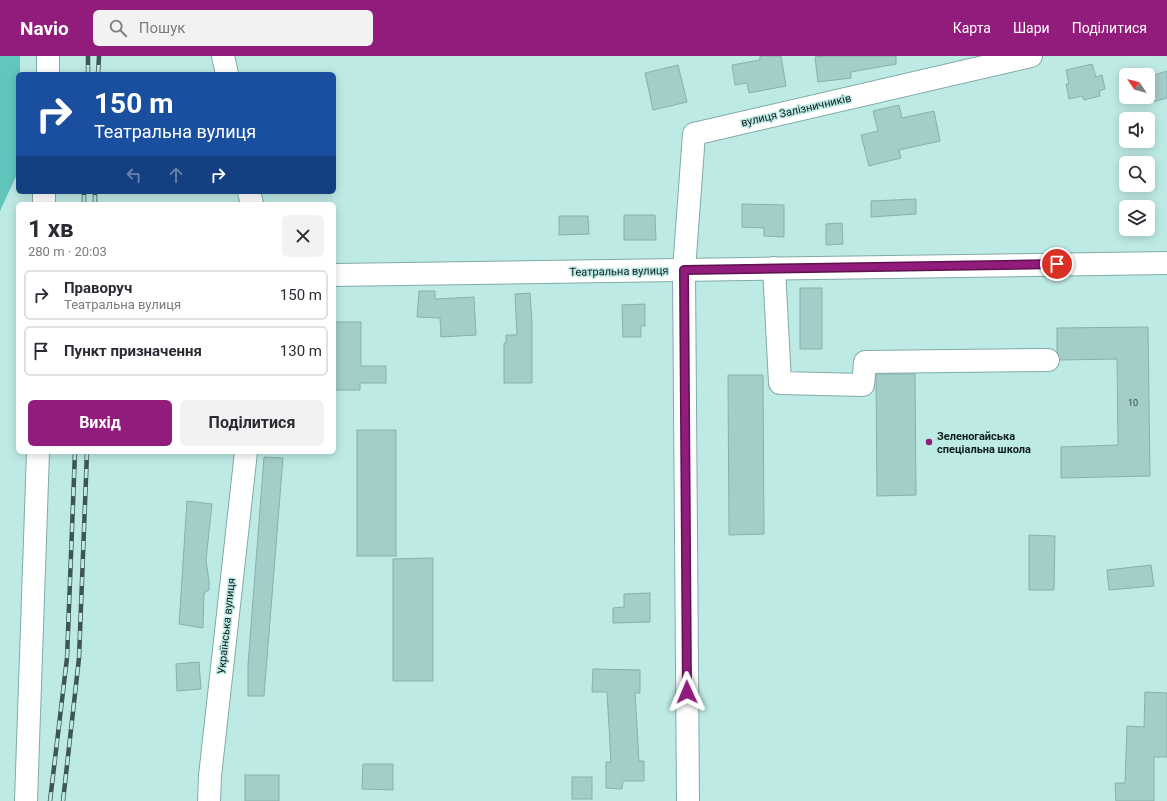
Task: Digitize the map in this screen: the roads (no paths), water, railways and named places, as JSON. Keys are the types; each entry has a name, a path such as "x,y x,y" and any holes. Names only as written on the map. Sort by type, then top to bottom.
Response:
{"street":[{"path":"48,56 48,72"},
{"path":"224,56 227,72"},
{"name":"вулиця Залізничників","path":"684,270 694,134 1031,56"},
{"name":"Театральна вулиця","path":"336,275 1167,263"},
{"path":"774,268 780,383 864,385 865,362 1048,360"},
{"path":"684,270 688,801"},
{"path":"26,801 38,454"},
{"name":"Українська вулиця","path":"209,801 210,776 246,454"}],"railway":[{"path":"88,56 88,72"},
{"path":"98,72 99,56"},
{"path":"84,194 84,202"},
{"path":"95,194 95,202"},
{"path":"50,801 67,658 75,454"},
{"path":"63,801 79,658 87,454"}],"place":[{"name":"Зеленогайська спеціальна школа","path":"929,442"}]}
